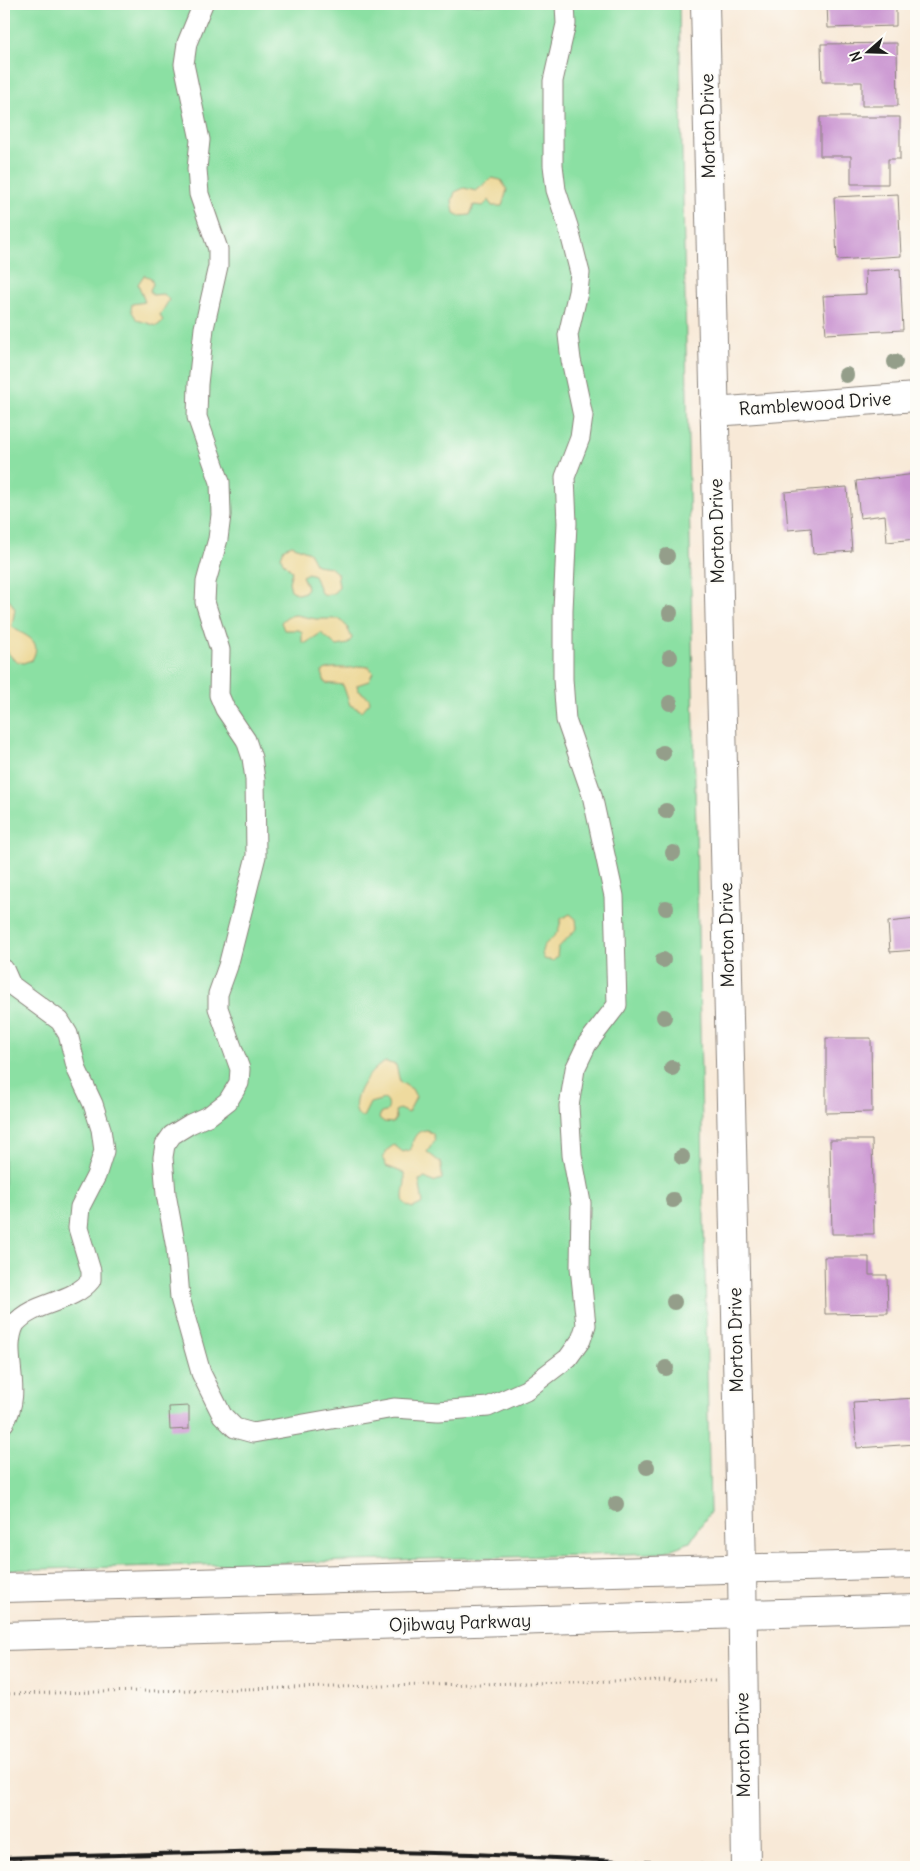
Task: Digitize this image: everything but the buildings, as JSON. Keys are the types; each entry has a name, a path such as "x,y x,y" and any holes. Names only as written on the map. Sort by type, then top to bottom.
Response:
{"street":[{"name":"Morton Drive","path":"705,4 742,1568 741,1614 746,1867"},
{"name":"Ramblewood Drive","path":"714,412 916,397"},
{"path":"4,1588 916,1564"},
{"name":"Ojibway Parkway","path":"4,1636 916,1609"}],"lane":[{"path":"203,4 187,43 184,64 200,140 197,169 200,194 218,249 218,266 204,328 198,384 197,417 220,482 220,523 206,582 205,602 220,650 219,694 225,709 246,740 252,758 255,779 256,856 228,966 218,994 218,1008 240,1069 238,1083 228,1101 172,1135 165,1145 163,1156 166,1194 176,1248 180,1298 201,1373 222,1415 235,1428 253,1433 394,1408 438,1411 488,1407 526,1390 568,1358 581,1340 586,1325 580,1267 581,1203 572,1155 569,1106 575,1069 587,1044 617,1005 614,896 592,795 566,720 563,680 563,610 567,524 565,477 580,438 583,416 571,360 568,335 578,292 580,273 568,226 556,190 553,165 554,81 566,24 565,4"},
{"path":"4,969 11,985 60,1021 68,1034 77,1070 93,1104 101,1129 104,1151 96,1176 80,1207 78,1228 91,1271 91,1280 78,1293 33,1311 15,1324 4,1343 4,1361 12,1390 9,1416 4,1423"}],"path":[{"path":"4,1694 667,1680 742,1682"}],"green space":[{"path":"4,4 679,4 710,1512 690,1542 662,1553 4,1570"}],"sand":[{"path":"492,178 501,180 507,190 502,206 492,206 489,200 483,206 474,205 470,215 460,216 454,213 452,201 455,192 464,188 476,191"},
{"path":"144,275 151,278 153,284 150,290 152,295 164,294 169,300 160,315 163,321 157,326 137,320 131,310 132,304 145,302 138,284"},
{"path":"292,545 309,552 316,565 330,567 337,573 339,586 336,591 332,594 321,593 314,575 308,573 302,576 307,587 305,592 298,594 291,590 289,582 292,571 283,562 281,557 284,548"},
{"path":"4,579 7,596 15,609 12,626 30,638 35,646 32,660 23,663 15,661 4,648"},
{"path":"296,615 316,619 340,619 347,627 352,638 348,644 337,646 321,633 306,643 302,642 302,632 299,630 284,630 281,622 288,616"},
{"path":"369,667 373,672 369,681 357,685 358,690 369,698 370,702 362,711 350,705 343,685 325,683 322,672 329,668"},
{"path":"570,914 576,919 577,928 558,948 557,957 553,961 544,959 542,955 543,948 557,932 561,919"},
{"path":"386,1062 396,1065 400,1082 412,1089 416,1097 408,1113 399,1109 395,1111 396,1118 393,1123 384,1122 379,1118 381,1113 386,1112 388,1109 388,1103 384,1099 370,1103 363,1117 359,1116 356,1110 358,1093 362,1085 374,1070"},
{"path":"427,1130 433,1134 435,1140 427,1152 441,1163 442,1179 433,1182 425,1178 419,1180 423,1203 413,1208 407,1206 404,1202 404,1173 386,1166 383,1159 387,1150 394,1145 403,1152 410,1150 417,1134"}],"railway":[{"path":"4,1858 315,1850 472,1854 746,1867"}]}
